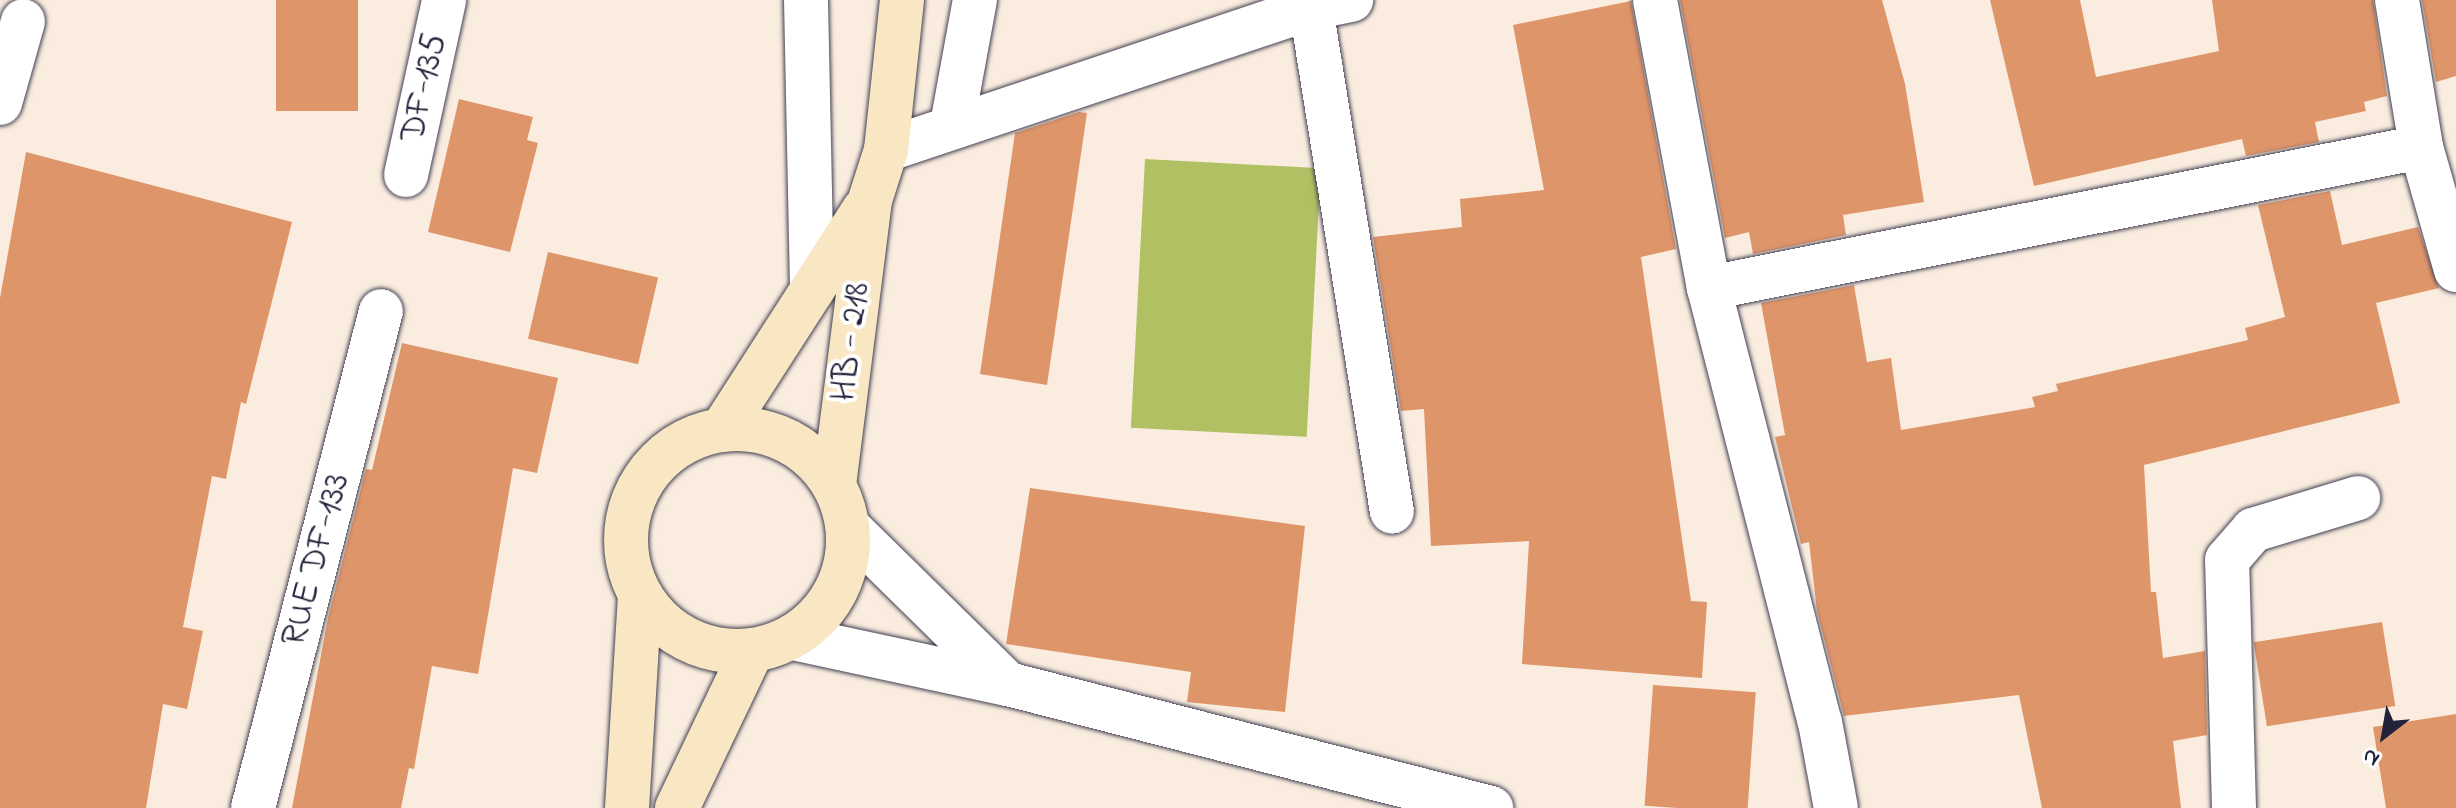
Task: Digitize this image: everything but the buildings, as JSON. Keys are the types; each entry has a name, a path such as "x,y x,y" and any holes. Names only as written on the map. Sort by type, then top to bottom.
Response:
{"main road":[{"name":"HB - 218","path":"834,485 870,200 886,150 902,0"},
{"name":"HB - 218","path":"722,430 870,200"},
{"path":"722,430 766,432 805,452 834,485 848,527 845,570 826,609 793,638 752,651 707,649 669,629 640,596 625,554 628,511 648,471 681,443 722,430"},
{"path":"627,808 640,596"},
{"path":"677,808 752,651"}],"street":[{"name":"DF-135","path":"406,175 444,0"},
{"path":"806,0 812,290"},
{"path":"952,125 975,0"},
{"path":"1655,0 1709,288 1820,722 1836,808"},
{"path":"2397,0 2421,147 2456,270"},
{"path":"886,150 952,125 1331,4 1392,512"},
{"path":"0,103 23,21"},
{"path":"1709,288 2421,147"},
{"name":"RUE DF-133","path":"253,808 381,311"},
{"path":"2234,808 2227,560 2253,530 2358,498"},
{"path":"848,527 1008,684"},
{"path":"793,638 1008,684 1491,808"}],"green space":[{"path":"1145,159 1321,168 1307,437 1131,428"}]}
